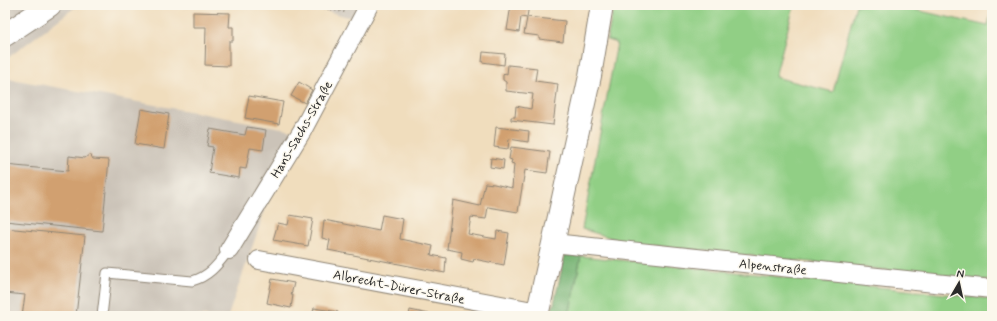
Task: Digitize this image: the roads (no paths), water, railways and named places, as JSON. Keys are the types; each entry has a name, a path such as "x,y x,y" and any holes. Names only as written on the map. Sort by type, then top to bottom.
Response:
{"street":[{"path":"5,35 50,5"},
{"path":"538,314 590,76 602,5"},
{"name":"Hans-Sachs-Straße","path":"229,250 302,132 367,9"},
{"name":"Alpenstraße","path":"553,244 992,289"},
{"name":"Albrecht-Dürer-Straße","path":"259,260 538,314"}],"lane":[{"path":"102,316 107,273 192,282 202,278 216,267 229,250"}]}
